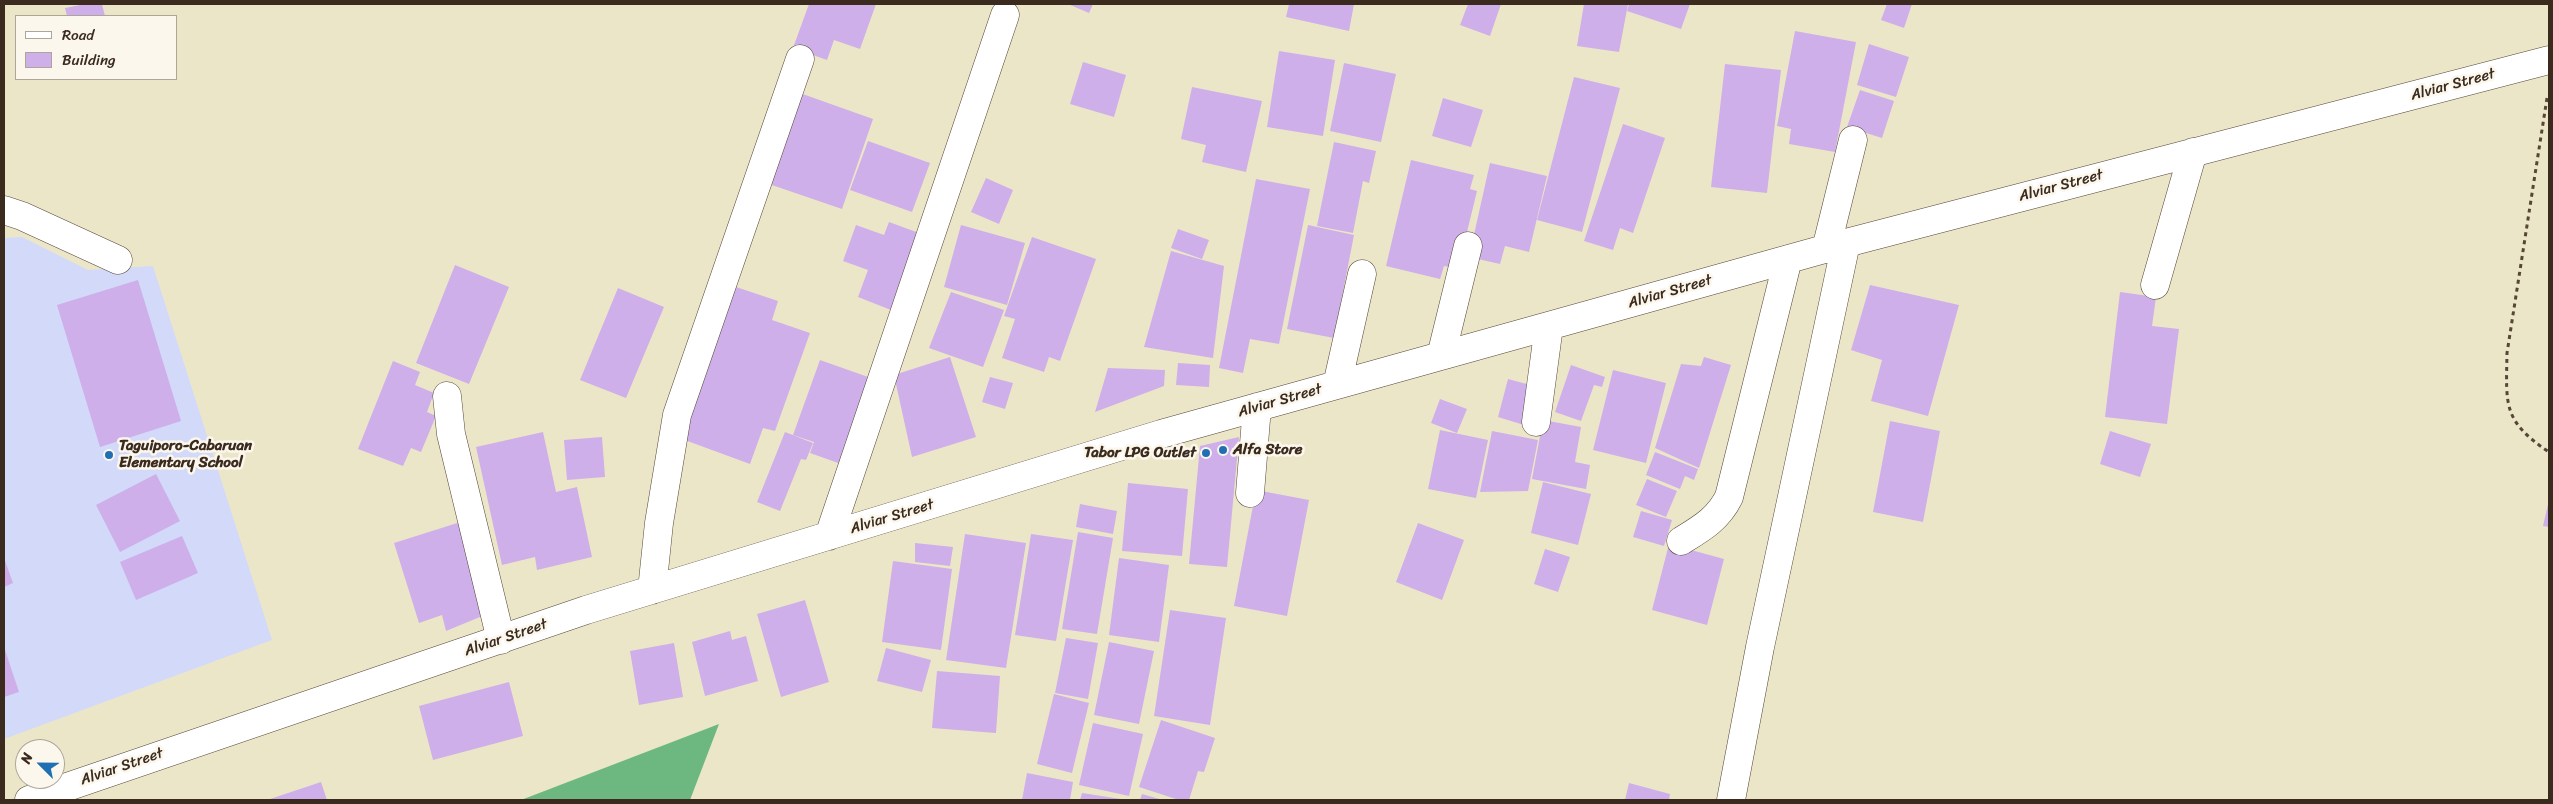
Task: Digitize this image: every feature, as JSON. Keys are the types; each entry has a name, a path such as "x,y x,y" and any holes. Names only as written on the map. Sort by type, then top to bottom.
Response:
{"street":[{"path":"830,536 1005,15"},
{"path":"652,590 666,474 677,415 800,59"},
{"name":"Alviar Street","path":"28,800 652,590 1160,434 1836,246 2549,60"},
{"path":"1730,800 1836,246 1853,140"},
{"path":"2155,285 2193,152"},
{"path":"4,210 118,260"},
{"path":"1441,356 1468,246"},
{"path":"1681,541 1709,524 1722,512 1730,497 1788,259"},
{"path":"1337,385 1362,274"},
{"path":"1536,422 1548,326"},
{"path":"447,396 451,434 500,640"},
{"path":"1250,493 1257,407"}],"path":[{"path":"2548,94 2507,353 2506,388 2510,413 2524,433 2549,452"}],"shaded area":[{"name":"Taguiporo-Cabaruan Elementary School","path":"22,237 88,270 153,266 272,640 4,739 4,238"}],"green space":[{"path":"719,724 690,800 521,800"}],"building":[{"path":"85,4 102,4 105,15 67,15 65,8"},
{"path":"809,4 876,4 860,49 834,40 827,60 793,48"},
{"path":"1068,4 1093,4 1089,13"},
{"path":"1289,4 1354,4 1349,31 1286,17"},
{"path":"1468,4 1501,4 1490,36 1460,25"},
{"path":"1584,4 1628,4 1619,52 1577,46"},
{"path":"1629,4 1690,4 1681,29 1627,11"},
{"path":"1887,4 1912,4 1904,28 1881,20"},
{"path":"1795,31 1856,42 1835,152 1789,144 1791,129 1777,126"},
{"path":"1869,44 1909,57 1896,97 1857,85"},
{"path":"1279,51 1335,60 1323,136 1267,127"},
{"path":"1083,62 1126,75 1114,117 1070,104"},
{"path":"1344,63 1396,74 1381,142 1330,131"},
{"path":"1725,64 1781,70 1767,193 1711,187"},
{"path":"1574,77 1620,88 1582,232 1537,220"},
{"path":"1192,87 1262,101 1246,172 1202,162 1206,145 1181,139"},
{"path":"1860,90 1894,101 1882,138 1847,127"},
{"path":"797,92 873,119 842,209 766,183"},
{"path":"1443,98 1483,110 1471,147 1432,136"},
{"path":"1623,124 1665,138 1633,233 1620,228 1613,250 1584,241"},
{"path":"868,141 930,163 912,212 850,190"},
{"path":"1334,142 1376,151 1369,183 1363,181 1353,233 1317,226"},
{"path":"1411,160 1474,175 1470,189 1477,191 1458,269 1444,266 1440,279 1386,266"},
{"path":"1490,163 1547,176 1529,252 1505,246 1500,264 1469,257"},
{"path":"986,178 1013,190 999,224 971,212"},
{"path":"1256,179 1310,189 1279,344 1250,339 1243,373 1219,368"},
{"path":"889,222 919,233 891,310 858,297 868,270 843,261 856,225 884,235"},
{"path":"961,225 1025,243 1007,305 944,287"},
{"path":"1308,225 1354,235 1334,338 1287,329"},
{"path":"1178,229 1209,240 1202,259 1171,248"},
{"path":"1032,237 1096,259 1060,361 1049,357 1044,372 1002,358 1015,319 1004,316"},
{"path":"1171,251 1224,266 1213,358 1144,347"},
{"path":"455,265 509,287 469,384 416,363"},
{"path":"138,280 181,421 100,447 57,305"},
{"path":"1870,285 1959,305 1928,416 1871,401 1882,360 1851,350"},
{"path":"736,287 778,301 772,320 810,333 775,431 763,428 750,464 682,439"},
{"path":"618,288 664,307 626,398 580,380"},
{"path":"951,292 1004,310 983,367 929,348"},
{"path":"2120,292 2156,297 2152,326 2179,329 2167,424 2105,417"},
{"path":"950,357 976,437 912,457 894,375"},
{"path":"1704,357 1731,365 1699,468 1655,448 1681,364 1701,366"},
{"path":"820,360 871,378 841,464 810,453 814,442 793,435"},
{"path":"393,361 420,372 415,385 434,393 427,412 436,416 421,452 411,448 403,466 358,449"},
{"path":"1178,363 1210,365 1209,387 1176,385"},
{"path":"1571,365 1605,377 1602,387 1594,385 1581,421 1555,412"},
{"path":"1108,368 1165,370 1164,386 1095,412"},
{"path":"1613,370 1666,383 1646,463 1593,450"},
{"path":"990,377 1013,383 1005,409 982,402"},
{"path":"1508,379 1534,386 1524,425 1498,417"},
{"path":"1440,399 1467,409 1457,433 1431,423"},
{"path":"1543,420 1581,427 1575,462 1590,465 1586,489 1532,479"},
{"path":"1890,421 1940,431 1923,522 1873,512"},
{"path":"1440,430 1488,440 1476,498 1428,489"},
{"path":"1492,431 1538,440 1528,491 1480,492"},
{"path":"2110,431 2151,444 2140,477 2100,464"},
{"path":"543,432 556,492 577,487 592,557 537,570 535,557 502,565 476,447"},
{"path":"785,432 813,443 806,460 801,459 780,511 757,502"},
{"path":"602,437 605,477 567,480 564,440"},
{"path":"1239,437 1227,567 1189,564 1200,446"},
{"path":"1655,452 1698,469 1694,480 1685,476 1680,489 1646,475"},
{"path":"156,474 180,521 120,552 96,505"},
{"path":"1647,479 1677,491 1666,517 1636,505"},
{"path":"1543,482 1591,494 1578,545 1531,533"},
{"path":"1128,483 1188,489 1182,556 1122,551"},
{"path":"1256,490 1309,500 1287,616 1234,606"},
{"path":"2549,500 2549,527 2543,526"},
{"path":"1080,504 1117,511 1113,534 1076,527"},
{"path":"1641,511 1672,520 1664,546 1633,537"},
{"path":"470,519 492,612 446,631 442,615 419,623 394,543"},
{"path":"1418,523 1464,540 1442,600 1396,582"},
{"path":"1078,532 1113,538 1097,634 1062,629"},
{"path":"965,534 1026,543 1006,668 946,660"},
{"path":"1031,534 1073,540 1056,641 1015,635"},
{"path":"182,536 198,573 136,600 120,562"},
{"path":"915,543 953,547 950,566 915,562"},
{"path":"1669,544 1724,559 1707,625 1652,610"},
{"path":"1545,549 1570,557 1558,592 1534,584"},
{"path":"4,558 13,583 4,587"},
{"path":"1119,558 1169,565 1159,642 1109,635"},
{"path":"893,561 952,569 941,650 882,642"},
{"path":"805,600 829,682 781,697 757,614"},
{"path":"1170,610 1226,618 1210,725 1154,716"},
{"path":"730,631 732,640 746,636 758,681 705,696 692,642"},
{"path":"1066,638 1098,643 1088,699 1055,693"},
{"path":"1109,642 1154,651 1139,724 1094,715"},
{"path":"674,643 683,697 639,705 630,651"},
{"path":"4,647 19,692 4,697"},
{"path":"886,648 931,660 922,692 877,681"},
{"path":"937,671 1000,676 996,733 932,728"},
{"path":"509,682 523,736 433,760 419,706"},
{"path":"1054,694 1089,703 1072,773 1037,764"},
{"path":"1161,720 1215,738 1204,772 1198,771 1189,800 1179,800 1139,787"},
{"path":"1093,723 1143,734 1129,796 1079,785"},
{"path":"1027,773 1073,782 1070,800 1022,800"},
{"path":"321,782 327,800 267,800"},
{"path":"1629,783 1670,794 1669,800 1625,800"},
{"path":"1082,793 1121,799 1121,800 1080,800"},
{"path":"1142,794 1163,800 1140,800"}],"place":[{"name":"Alfa Store","path":"1223,450"},
{"name":"Tabor LPG Outlet","path":"1206,453"},
{"name":"Taguiporo-Cabaruan Elementary School","path":"109,455"}]}
